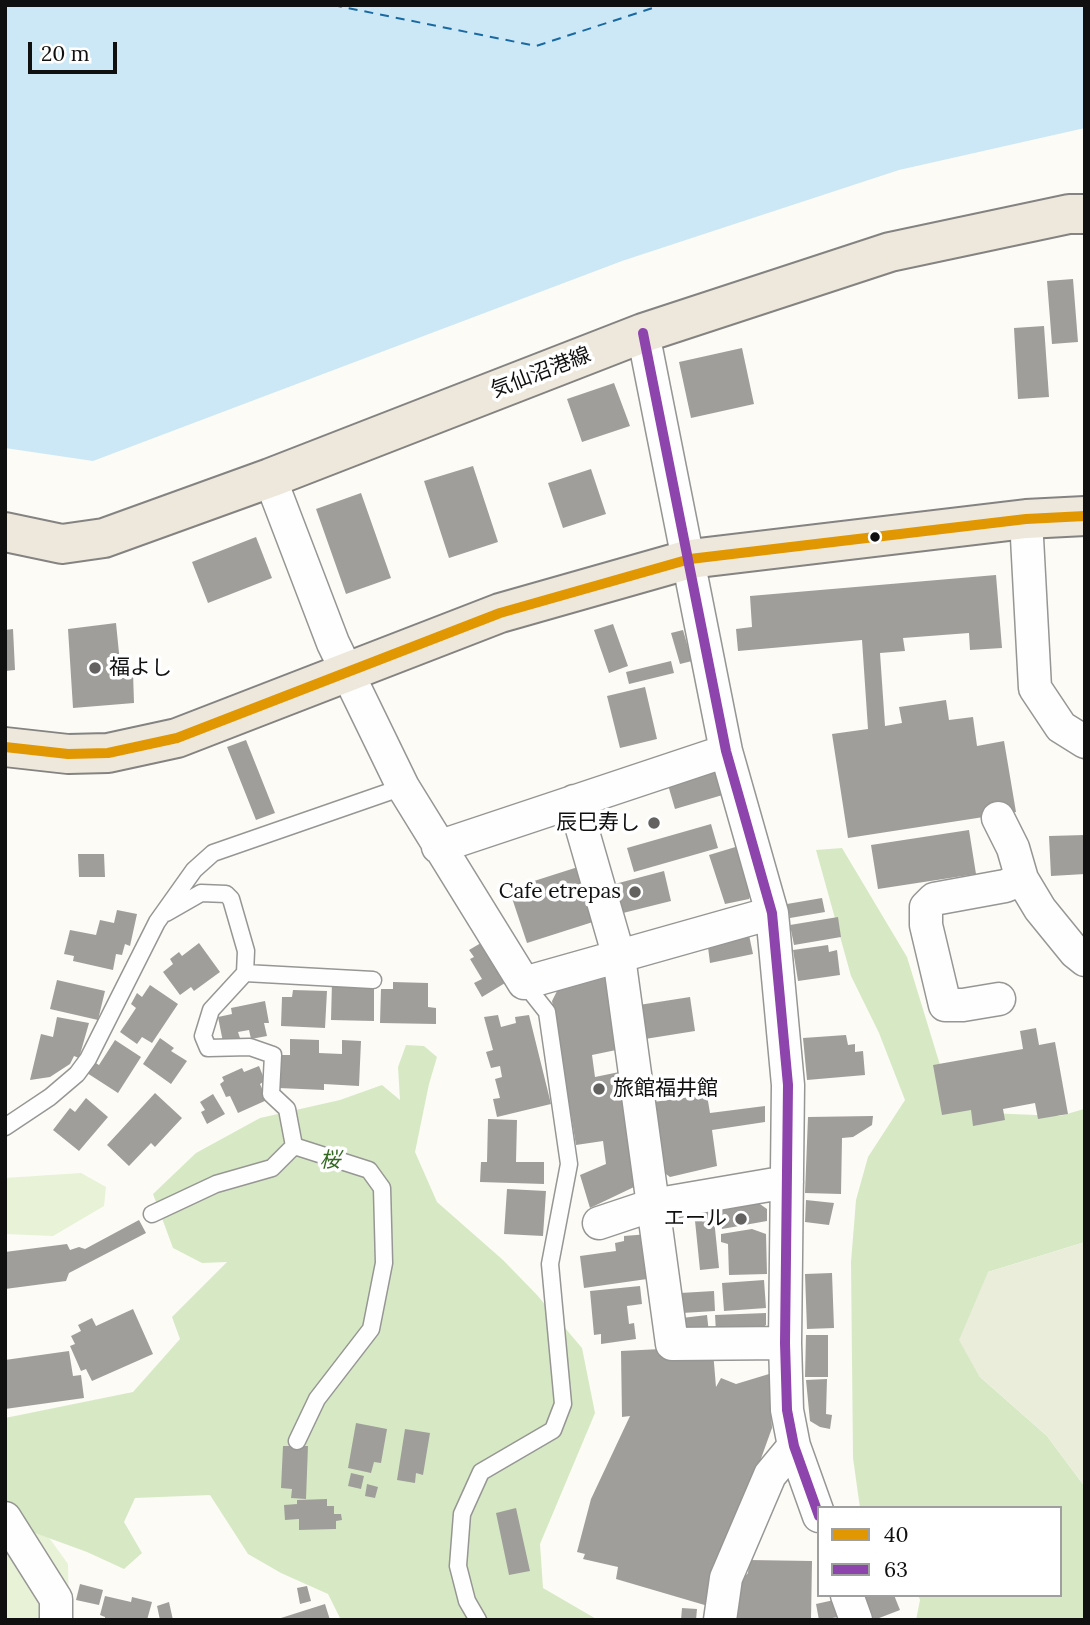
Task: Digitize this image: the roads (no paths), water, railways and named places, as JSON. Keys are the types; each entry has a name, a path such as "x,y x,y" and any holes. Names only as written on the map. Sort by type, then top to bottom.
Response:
{"main road":[{"name":"気仙沼港線","path":"5,532 62,544 104,538 270,478 643,333 890,252 1069,214 1085,214"},
{"path":"5,747 68,754 108,754 177,738 500,613 690,559 1026,519 1085,516"}],"street":[{"path":"643,333 726,751 772,913 788,1085 785,1343 787,1410 794,1446 817,1510"},
{"path":"270,478 345,672 403,787 524,983 772,913"},
{"path":"1026,519 1035,688 1061,727 1085,742"},
{"path":"438,846 726,751"},
{"path":"574,802 619,957 672,1344 785,1343"},
{"path":"998,818 1013,848 1022,879 1040,909 1075,952 1085,960"},
{"path":"999,999 945,1005 926,925 926,907 934,899 1005,886 1022,879"},
{"path":"599,1223 653,1205 787,1182"},
{"path":"720,1620 726,1578 770,1475 794,1446"},
{"path":"5,1518 56,1599 56,1620"},
{"path":"848,1597 856,1620"}],"lane":[{"path":"5,1127 50,1097 77,1074 88,1059 161,915 194,870 213,853 403,787"},
{"path":"161,915 201,893 226,894 231,899 246,951 246,973 211,1010 203,1036 208,1048 250,1047 273,1055 271,1094 287,1109 294,1146"},
{"path":"246,973 373,980"},
{"path":"478,1620 467,1601 458,1566 462,1514 481,1472 553,1430 563,1404 550,1264 569,1164 547,1012 524,983"},
{"path":"152,1214 216,1184 272,1168 294,1146"},
{"path":"294,1146 369,1170 382,1188 384,1228 384,1263 371,1329 317,1399 297,1441"}],"water":[{"path":"5,5 1085,5 1085,128 899,170 622,261 93,461 5,448"}],"place":[{"name":"福よし","path":"95,668"},
{"name":"辰巳寿し","path":"654,823"},
{"name":"Cafe etrepas","path":"635,892"},
{"name":"旅館福井館","path":"599,1089"},
{"name":"エール","path":"741,1219"}],"park label":[{"name":"桜","path":"330,1161"}]}
